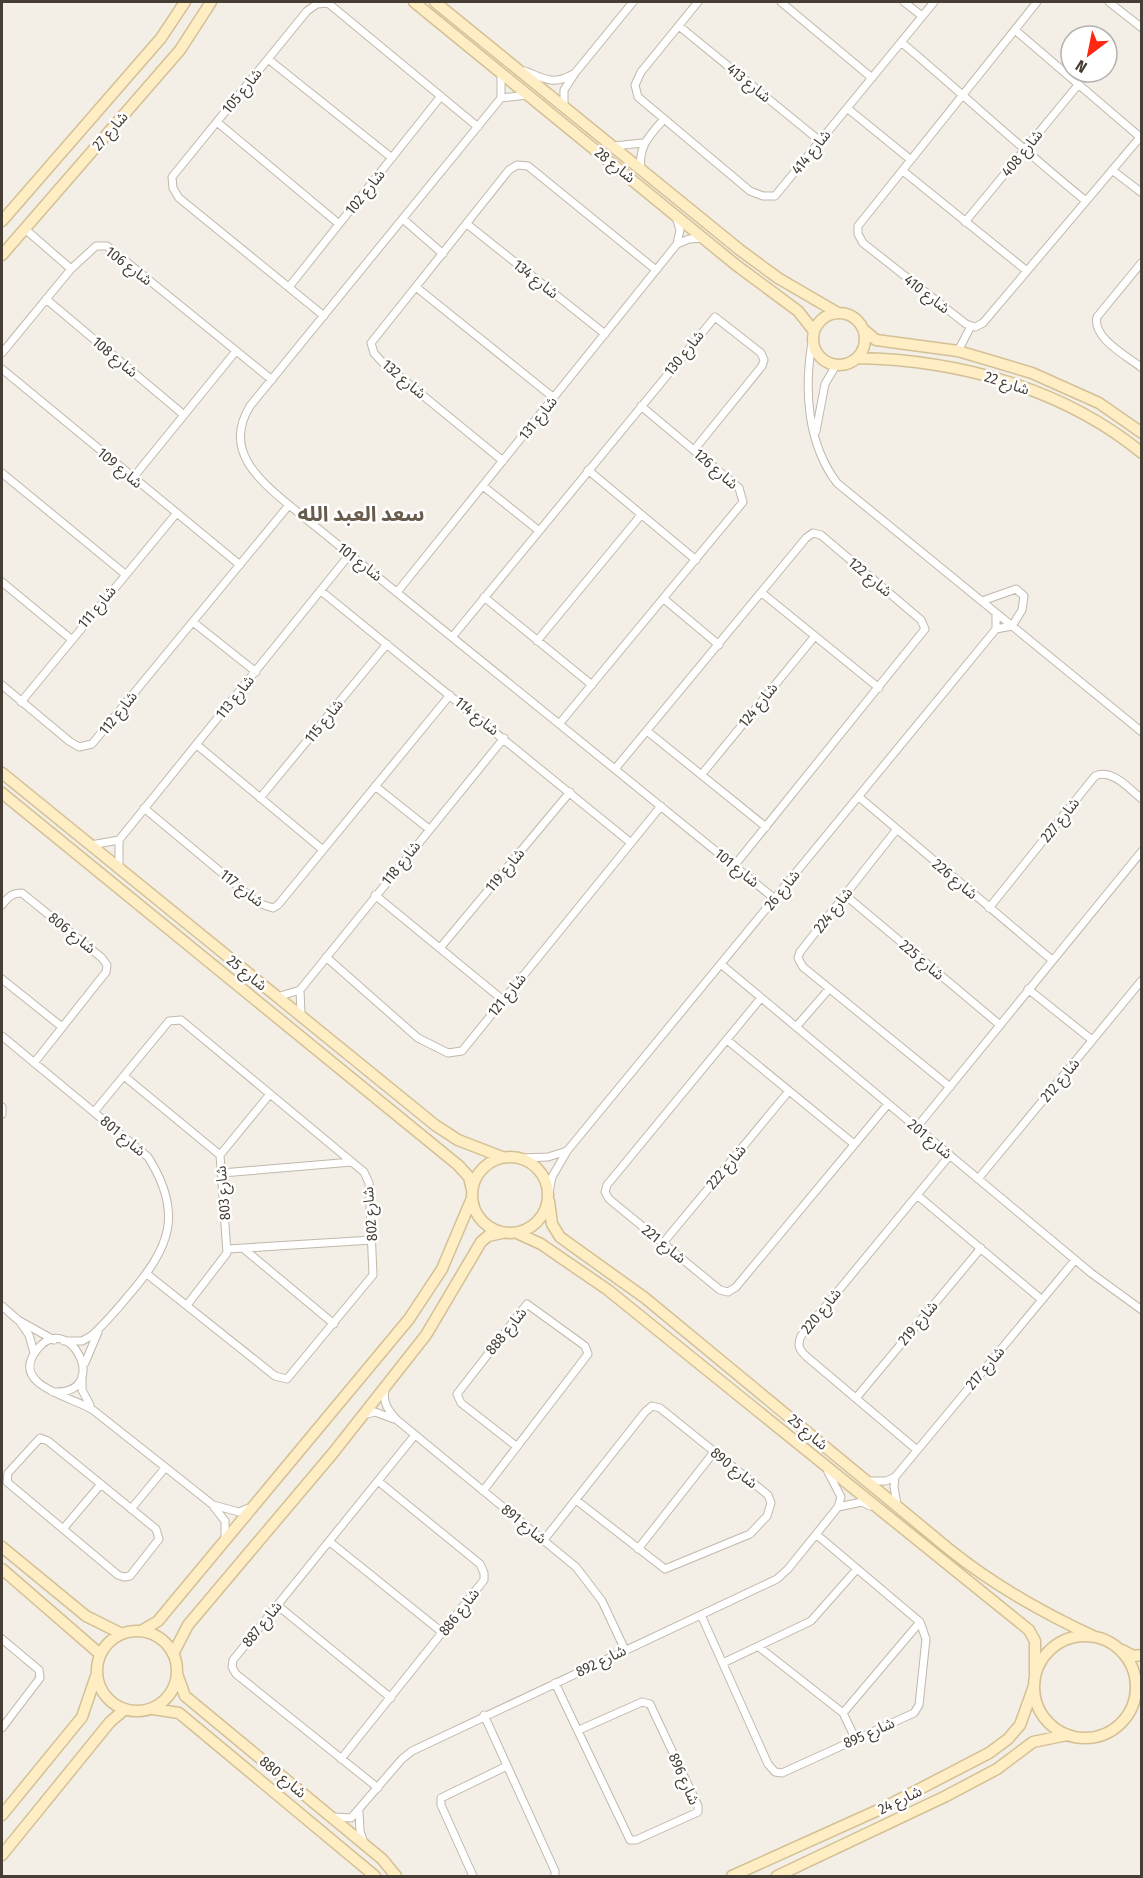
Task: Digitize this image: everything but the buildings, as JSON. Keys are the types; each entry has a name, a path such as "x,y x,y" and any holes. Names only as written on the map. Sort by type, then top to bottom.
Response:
{"street":[{"name":"شارع 27","path":"2,221 161,38 185,2"},
{"name":"شارع 27","path":"2,255 180,50 210,2"},
{"name":"شارع 28","path":"414,2 704,238 798,310 813,330"},
{"name":"شارع 28","path":"435,2 778,278 838,313"},
{"path":"564,104 564,90 575,73 633,2"},
{"name":"شارع 414","path":"698,2 641,72 635,85 638,97 750,191 763,196 775,196 934,2"},
{"path":"781,2 872,78"},
{"path":"904,2 922,16"},
{"name":"شارع 410","path":"971,326 863,243 858,234 858,226 1038,2"},
{"path":"1109,2 1142,28"},
{"name":"شارع 105","path":"324,316 180,198 172,188 172,177 307,11 317,4 328,3 478,127"},
{"name":"شارع 413","path":"679,26 820,141"},
{"path":"1015,30 1059,68"},
{"path":"901,42 963,94 1024,151 1086,201"},
{"path":"268,59 392,158"},
{"path":"514,66 550,81 566,79 575,73"},
{"path":"501,75 501,98 527,95"},
{"path":"958,351 971,326 975,327 983,323 1141,136 1078,84"},
{"name":"شارع 408","path":"966,222 1078,84"},
{"name":"شارع 102","path":"289,287 441,96"},
{"name":"شارع 101","path":"501,98 246,413 241,427 241,443 252,470 289,505 776,899"},
{"path":"847,108 911,160"},
{"path":"641,168 639,158 643,143 664,118"},
{"path":"217,122 339,224"},
{"path":"614,147 643,143"},
{"name":"شارع 132","path":"503,461 382,362 374,353 371,343 509,170 517,165 528,166 656,270"},
{"path":"1112,170 1142,193"},
{"path":"903,171 1027,271"},
{"path":"675,214 680,230 677,244"},
{"path":"403,219 443,254"},
{"name":"شارع 134","path":"467,224 605,334"},
{"path":"25,229 71,269"},
{"path":"677,244 689,239 704,238"},
{"name":"شارع 131","path":"398,591 677,244"},
{"name":"شارع 106","path":"2,353 71,269 96,246 107,246 272,380"},
{"path":"1142,262 1097,317 1095,324 1099,333 1142,368"},
{"path":"416,288 554,398"},
{"name":"شارع 108","path":"46,299 184,415"},
{"path":"812,342 816,353 825,362 836,365 848,364 858,358 864,348 865,336 853,316 838,313 830,314 819,320 813,330 808,365 808,389 815,439 823,464 837,483 1142,732"},
{"name":"شارع 130","path":"453,636 713,318 721,320 761,353 764,362 694,450"},
{"name":"شارع 22","path":"862,328 876,340 958,351 1064,386 1099,403 1142,433"},
{"path":"132,479 236,351"},
{"name":"شارع 22","path":"858,358 934,363 967,370 1022,387 1090,418 1142,453"},
{"path":"815,439 822,393 836,365"},
{"name":"شارع 109","path":"2,369 132,479 240,565"},
{"name":"شارع 126","path":"560,723 741,508 744,496 740,488 641,406"},
{"path":"588,470 696,560"},
{"path":"2,472 125,574"},
{"path":"483,486 538,530"},
{"name":"شارع 112","path":"2,685 69,741 79,747 92,744 289,505"},
{"name":"شارع 111","path":"21,702 176,514"},
{"path":"537,640 641,515"},
{"name":"شارع 122","path":"615,769 806,538 813,533 821,535 924,625 922,635 734,866"},
{"name":"شارع 113","path":"119,840 350,554"},
{"path":"2,582 71,639"},
{"path":"982,602 1013,590 1022,593 1024,604 1012,626"},
{"name":"شارع 114","path":"321,591 631,843"},
{"path":"762,593 879,688"},
{"path":"484,597 592,686"},
{"path":"664,599 719,645"},
{"path":"996,613 996,628 1012,626"},
{"path":"193,622 256,672"},
{"name":"شارع 26","path":"549,1196 552,1177 567,1151 722,965 996,628"},
{"name":"شارع 124","path":"702,774 814,636"},
{"name":"شارع 115","path":"260,798 387,644"},
{"name":"شارع 117","path":"144,808 267,908 278,905 450,695"},
{"path":"648,731 766,827"},
{"name":"شارع 118","path":"300,990 504,738"},
{"path":"197,745 323,850"},
{"name":"شارع 25","path":"2,773 435,1125 458,1140 502,1157"},
{"name":"شارع 227","path":"989,908 1095,776 1111,775 1142,799"},
{"path":"375,786 429,829"},
{"name":"شارع 119","path":"440,948 570,792"},
{"name":"شارع 25","path":"2,793 458,1165 469,1177 472,1194"},
{"name":"شارع 226","path":"859,797 1052,960"},
{"path":"23,811 27,802 34,799"},
{"name":"شارع 121","path":"326,957 418,1038 448,1053 462,1051 661,806"},
{"name":"شارع 224","path":"897,829 844,895 798,958 803,967 950,1087"},
{"path":"91,845 119,840 119,867"},
{"path":"917,1127 1142,851"},
{"name":"شارع 806","path":"2,905 8,897 15,893 22,893 106,962 106,972 34,1063"},
{"path":"375,895 503,1000"},
{"name":"شارع 225","path":"844,895 1000,1025"},
{"name":"شارع 201","path":"722,965 1075,1260 1142,1310"},
{"path":"2,979 62,1027"},
{"name":"شارع 212","path":"978,1179 1142,980"},
{"path":"796,1027 829,989"},
{"path":"1028,989 1092,1040"},
{"path":"277,997 300,990 298,1007 302,1017"},
{"name":"شارع 221","path":"761,998 605,1188 609,1199 720,1290 728,1292 888,1104"},
{"name":"شارع 802","path":"94,1112 169,1022 175,1019 181,1020 364,1172 369,1183 374,1275 292,1376 284,1380 147,1274"},
{"name":"شارع 801","path":"2,1036 148,1157 162,1180 169,1203 168,1226 163,1245 147,1274 102,1327 90,1348 83,1371"},
{"path":"727,1040 854,1144"},
{"name":"شارع 803","path":"124,1076 220,1155 228,1249"},
{"name":"شارع 222","path":"663,1243 789,1091"},
{"path":"220,1155 270,1094"},
{"path":"2,1107 2,1114"},
{"path":"2,1815 82,1717 96,1675 100,1654 109,1642 122,1634 141,1631 158,1621 430,1291 455,1243 482,1169 502,1157 548,1157 567,1151"},
{"name":"شارع 220","path":"917,1450 801,1352 798,1342 801,1335 950,1155"},
{"path":"173,1654 188,1625 363,1415 426,1335 481,1242 488,1236 518,1233 532,1227 543,1216 549,1196 540,1171 522,1158"},
{"path":"222,1173 352,1162"},
{"path":"472,1194 476,1213 487,1226 502,1233"},
{"path":"917,1195 1042,1300"},
{"name":"شارع 25","path":"549,1196 552,1224 560,1237 645,1298 985,1577 1028,1604 1095,1637"},
{"name":"شارع 25","path":"518,1233 541,1244 608,1290 1029,1630 1035,1641 1035,1680"},
{"path":"187,1305 223,1262 228,1249 372,1240"},
{"name":"شارع 219","path":"856,1398 981,1248"},
{"path":"244,1249 334,1324"},
{"name":"شارع 217","path":"895,1477 1075,1260"},
{"name":"شارع 888","path":"483,1491 588,1352 585,1346 527,1304 457,1394 461,1403 516,1446"},
{"path":"2,1306 18,1320 54,1340"},
{"path":"18,1320 29,1335 34,1353 31,1365 33,1377 41,1387 74,1399 93,1410 213,1505 225,1511 239,1512 259,1501"},
{"name":"شارع 801","path":"64,1341 86,1339 102,1327"},
{"path":"657,1329 668,1331 724,1377 730,1376 732,1370"},
{"path":"34,1353 46,1342 54,1340 64,1341 79,1351 83,1371 82,1390 93,1410"},
{"path":"53,1392 71,1388 83,1371"},
{"name":"شارع 891","path":"388,1382 384,1396 387,1408 397,1420 576,1567 603,1601 625,1650"},
{"name":"شارع 890","path":"543,1540 650,1407 660,1408 768,1495 771,1506 767,1516 750,1534 670,1569 662,1568 576,1500"},
{"name":"شارع 891","path":"363,1415 375,1412 397,1420"},
{"name":"شارع 887","path":"378,1788 236,1674 232,1667 233,1660 415,1435"},
{"path":"44,1438 101,1484 156,1529 159,1536 157,1543 127,1577 118,1575 7,1482 8,1473 27,1450 37,1439 44,1438"},
{"path":"638,1549 714,1452"},
{"path":"880,1510 862,1502 838,1507 841,1497 836,1483 823,1465 827,1456 867,1480 877,1482 895,1477 894,1497 898,1506"},
{"path":"131,1509 165,1468"},
{"name":"شارع 886","path":"341,1759 484,1580 480,1564 378,1481"},
{"path":"63,1529 101,1484"},
{"path":"213,1505 225,1521 227,1532 221,1546"},
{"name":"شارع 892","path":"360,1811 402,1759 412,1751 484,1715 777,1579 817,1535 838,1507"},
{"path":"817,1535 920,1622 843,1713"},
{"path":"330,1542 443,1633"},
{"path":"2,1547 86,1616 122,1634"},
{"path":"2,1569 100,1654"},
{"path":"723,1663 811,1621 857,1569"},
{"path":"277,1605 391,1698"},
{"name":"شارع 895","path":"701,1615 768,1764 775,1772 782,1773 910,1715 917,1709 926,1639 920,1622"},
{"path":"96,1675 105,1696 124,1710 138,1712 153,1709 170,1695 177,1674 173,1654 160,1638 141,1631"},
{"path":"1142,1655 1133,1656 1095,1637 1080,1636 1058,1644 1041,1660 1035,1680 1036,1701 1043,1715 1053,1727 1067,1735 1091,1737 1114,1729 1126,1718 1142,1685"},
{"path":"2,1639 39,1671 40,1678 2,1728"},
{"path":"759,1647 843,1713 856,1740"},
{"path":"1120,1649 1129,1660 1135,1674 1134,1703"},
{"name":"شارع 880","path":"177,1674 185,1696 364,1845 396,1876"},
{"name":"شارع 24","path":"732,1876 885,1807 989,1753 1008,1739 1020,1725 1035,1680"},
{"name":"شارع 896","path":"555,1683 630,1840 636,1840 698,1812 698,1806 650,1704 642,1702 579,1730"},
{"name":"شارع 880","path":"153,1709 179,1713 375,1876"},
{"path":"2,1855 110,1722 124,1710"},
{"path":"484,1715 555,1871 555,1876"},
{"name":"شارع 24","path":"777,1876 946,1796 997,1769 1033,1742 1067,1735"},
{"path":"473,1876 441,1805 441,1798 507,1766"},
{"path":"328,1815 344,1819 360,1811 360,1831 364,1845"}],"district":[{"name":"سعد العبد الله","path":"361,514"}]}
